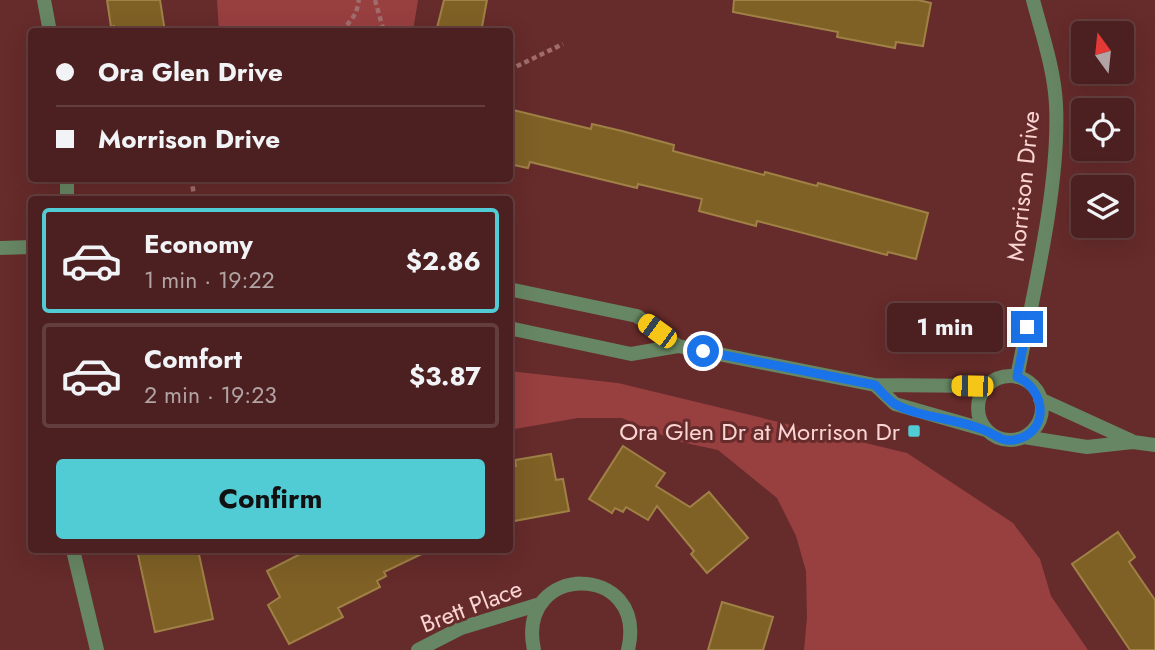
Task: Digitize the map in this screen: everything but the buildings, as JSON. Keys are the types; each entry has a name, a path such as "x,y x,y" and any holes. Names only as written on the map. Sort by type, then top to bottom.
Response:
{"street":[{"path":"44,0 49,28"},
{"name":"Morrison Drive","path":"1017,377 1053,173 1055,114 1051,64 1032,0"},
{"path":"0,248 28,247"},
{"path":"513,290 637,316 678,346"},
{"path":"513,329 631,354 678,346 875,385 987,386"},
{"path":"986,430 981,422 978,403 987,386 996,379 1017,377 1027,382 1040,399 1042,408 1037,425 1024,437"},
{"path":"875,385 895,404 986,430 1004,440 1024,437 1087,447 1133,442 1155,445"},
{"path":"1040,399 1133,442"},
{"path":"73,553 97,650"},
{"name":"Brett Place","path":"418,650 461,628 540,604 552,592 566,584 582,582 613,593 624,605 630,620 628,650"},
{"path":"534,650 533,619 540,604"}],"path":[{"path":"345,28 356,13 359,0"},
{"path":"375,0 383,28"},
{"path":"513,67 563,44"}],"shaded area":[{"path":"217,0 418,0 413,28 219,28"},
{"path":"513,371 618,383 907,453 1013,523 1040,559 1051,596 1088,650 804,650 807,618 806,571 796,536 777,498 718,450 676,441 622,418 578,418 513,429"}],"place":[{"name":"Ora Glen Dr at Morrison Dr","path":"914,431"}],"route":[{"path":"703,351 875,385 895,404 986,430 1004,440 1014,440 1031,432 1037,425 1042,408 1035,389 1017,377 1027,327"}]}
